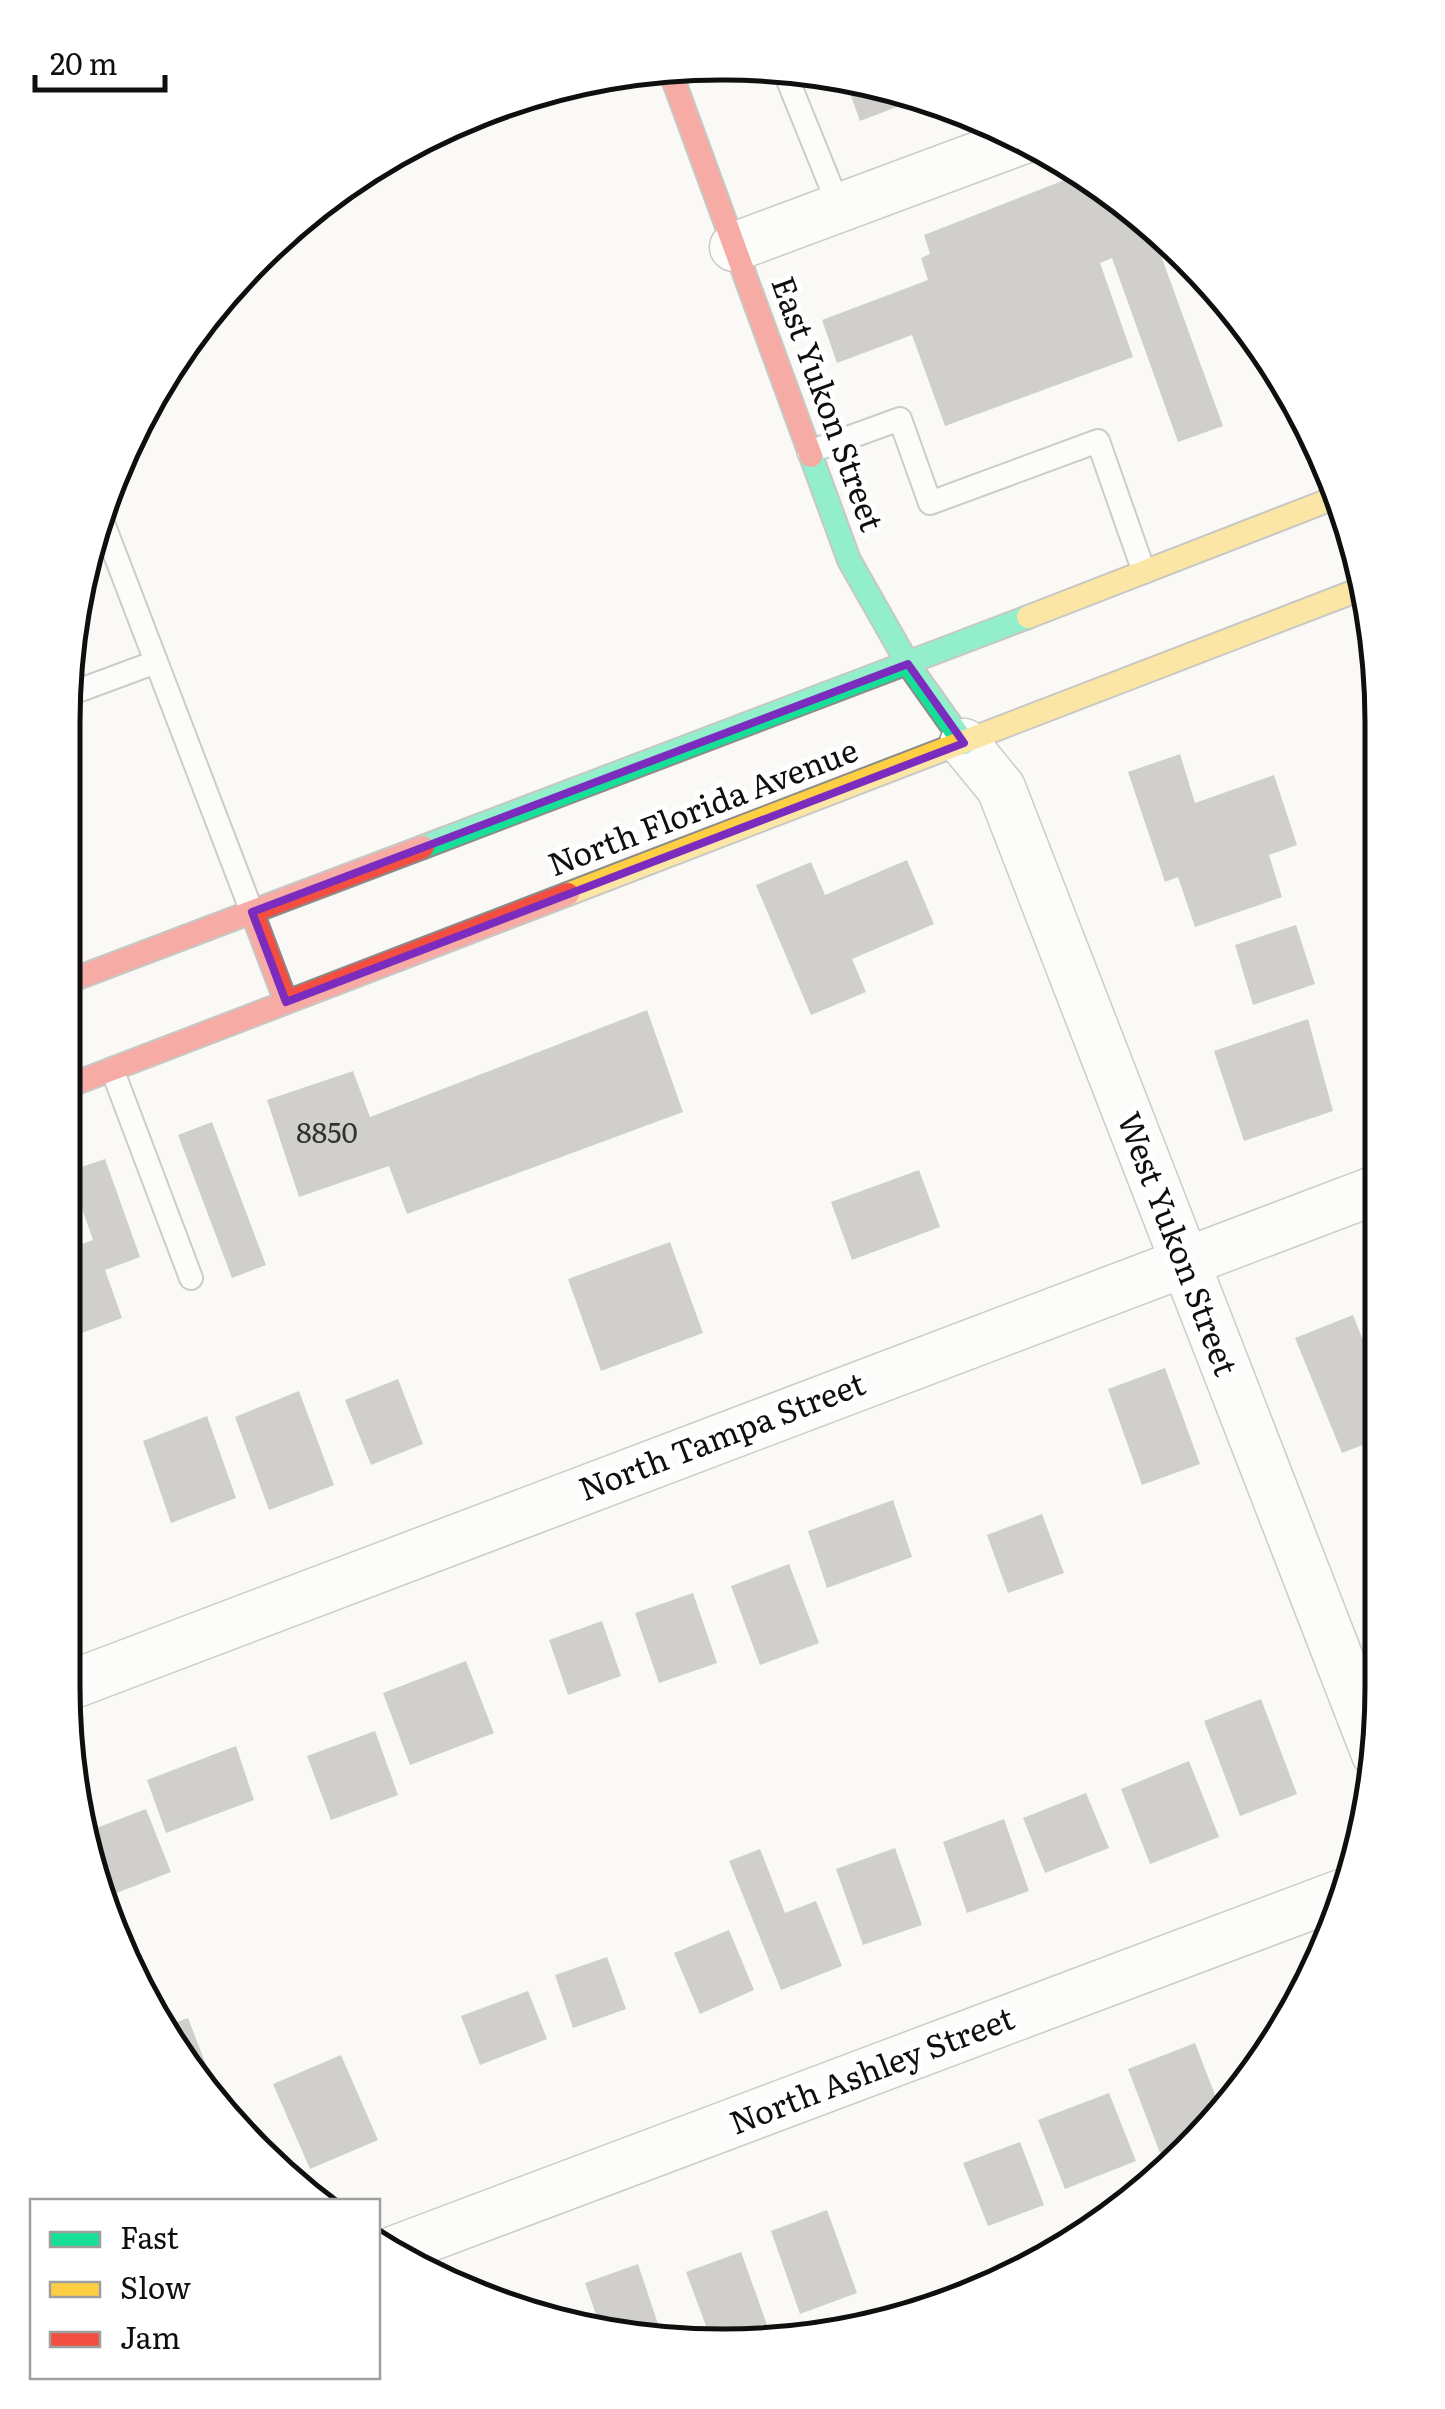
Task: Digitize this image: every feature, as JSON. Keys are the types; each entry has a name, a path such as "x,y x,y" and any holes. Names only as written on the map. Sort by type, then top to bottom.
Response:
{"main road":[{"name":"East Yukon Street","path":"674,82 849,560 908,664 964,742"},
{"name":"North Florida Avenue","path":"80,977 1325,501"},
{"name":"North Florida Avenue","path":"80,1081 1352,592"},
{"path":"252,912 286,1002"}],"street":[{"path":"734,246 1006,146"},
{"name":"West Yukon Street","path":"964,742 1001,788 1364,1724"},
{"name":"North Tampa Street","path":"80,1682 1365,1194"},
{"name":"North Ashley Street","path":"407,2246 1329,1899"}],"lane":[{"path":"789,83 840,209"},
{"path":"809,452 900,419 930,503 1098,441 1144,572"},
{"path":"108,536 252,912"},
{"path":"81,690 156,662"},
{"path":"112,1069 191,1278"}],"highlighted area":[{"path":"908,664 964,743 286,1002 252,912"}],"building":[{"path":"850,92 901,106 860,121"},
{"path":"1066,180 1079,188 1160,252 1223,426 1178,442 1112,258 1100,263 1133,357 945,426 912,335 837,363 822,320 928,280 921,258 930,254 924,235"},
{"path":"1180,754 1195,803 1274,775 1297,845 1269,855 1282,897 1195,927 1178,877 1165,882 1128,772"},
{"path":"907,860 934,924 852,959 866,992 811,1015 756,885 811,862 825,895"},
{"path":"1296,925 1315,984 1253,1005 1235,945"},
{"path":"647,1010 683,1112 407,1214 389,1166 299,1197 267,1100 353,1071 370,1117"},
{"path":"1308,1019 1333,1111 1244,1141 1214,1051"},
{"path":"212,1122 266,1265 232,1278 178,1135"},
{"path":"105,1159 140,1257 105,1270 122,1318 80,1334 80,1245 93,1240 80,1203 80,1167"},
{"path":"919,1170 940,1227 852,1260 831,1202"},
{"path":"670,1242 703,1333 601,1371 568,1279"},
{"path":"1353,1315 1365,1345 1365,1444 1342,1453 1295,1338"},
{"path":"1165,1368 1200,1464 1142,1485 1108,1389"},
{"path":"398,1379 423,1444 371,1465 345,1400"},
{"path":"299,1391 334,1485 269,1510 235,1417"},
{"path":"207,1416 236,1498 171,1523 143,1441"},
{"path":"893,1500 912,1557 827,1588 808,1531"},
{"path":"1042,1514 1064,1573 1008,1593 987,1535"},
{"path":"789,1564 819,1643 760,1665 731,1586"},
{"path":"693,1593 717,1663 659,1683 635,1613"},
{"path":"602,1621 621,1676 568,1695 549,1640"},
{"path":"466,1661 494,1733 410,1765 383,1693"},
{"path":"1261,1699 1297,1794 1240,1816 1204,1721"},
{"path":"375,1731 398,1795 331,1820 307,1756"},
{"path":"236,1746 254,1800 166,1833 147,1780"},
{"path":"1189,1761 1219,1837 1150,1864 1121,1789"},
{"path":"1086,1793 1109,1848 1045,1873 1023,1818"},
{"path":"146,1809 171,1872 114,1894 96,1828"},
{"path":"1004,1819 1029,1891 967,1913 943,1842"},
{"path":"895,1848 922,1925 863,1945 836,1869"},
{"path":"760,1849 785,1913 816,1901 842,1966 781,1990 729,1861"},
{"path":"729,1930 754,1990 700,2014 674,1953"},
{"path":"607,1957 626,2009 573,2028 555,1975"},
{"path":"528,1991 547,2039 480,2065 461,2016"},
{"path":"188,2018 209,2073 188,2043 175,2023"},
{"path":"1195,2043 1216,2098 1177,2141 1160,2153 1128,2069"},
{"path":"341,2055 378,2140 310,2169 273,2084"},
{"path":"1109,2093 1136,2161 1065,2189 1038,2120"},
{"path":"1020,2142 1044,2205 988,2226 963,2163"},
{"path":"827,2210 857,2293 800,2314 771,2231"},
{"path":"741,2252 768,2328 707,2329 686,2272"},
{"path":"638,2264 659,2326 597,2317 585,2283"}],"traffic: fast":[{"path":"811,456 849,560 908,664 964,743"},
{"path":"423,847 1028,617"}],"traffic: slow":[{"path":"1028,617 1325,501"},
{"path":"568,894 1352,592"}],"traffic: jam":[{"path":"674,82 811,456"},
{"path":"80,977 423,847"},
{"path":"80,1081 568,894"},
{"path":"252,912 286,1002"}]}
